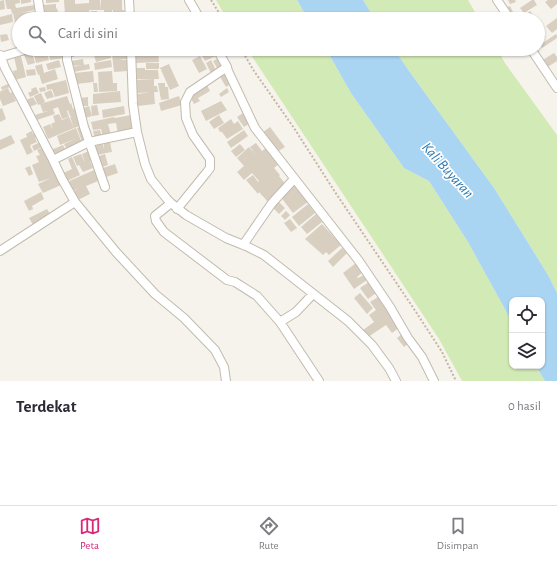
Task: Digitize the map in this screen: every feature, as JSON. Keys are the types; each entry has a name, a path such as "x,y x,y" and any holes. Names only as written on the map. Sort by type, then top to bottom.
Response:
{"street":[{"path":"38,0 40,12"},
{"path":"129,0 130,12"},
{"path":"189,0 196,12"},
{"path":"497,0 505,12"},
{"path":"12,53 0,56 75,202 116,252 145,284 184,318 215,350 224,367 226,381"},
{"path":"67,56 89,142 105,187"},
{"path":"131,56 133,104 137,132 145,164 151,179 174,206 186,215 226,238 264,255 348,320 372,345 389,368 396,381"},
{"path":"221,56 255,128 359,261 422,358 434,381"},
{"path":"536,56 557,88"},
{"path":"227,67 190,92 185,102 186,118 193,135 210,159 210,168 174,206 155,216 156,221 164,232 227,280 236,282 258,296 280,322 319,381"},
{"path":"53,160 89,142 137,132"},
{"path":"242,245 272,203 294,179"},
{"path":"0,251 75,202"},
{"path":"280,322 296,312 313,294"}],"path":[{"path":"211,0 219,12"},
{"path":"245,56 294,128 334,192 442,352 456,381"}],"green space":[{"path":"216,0 297,0 304,12 223,12"},
{"path":"363,0 468,0 475,12 371,12"},
{"path":"252,56 330,56 351,93 404,168 429,181 468,242 509,317 509,369 538,369 545,381 462,381 439,339"},
{"path":"399,56 501,56 557,135 557,293 548,275 494,188"}],"water":[{"path":"297,0 363,0 371,12 304,12"},
{"name":"Kali Buyaran","path":"330,56 399,56 494,188 548,275 557,293 557,381 545,381 538,369 545,369 545,297 509,297 509,317 468,242 429,181 404,168 351,93"}],"building":[{"path":"4,0 5,9 0,10 0,1"},
{"path":"5,0 20,0 20,3 15,4 16,8 34,5 35,10 12,12 12,14 11,9 7,9"},
{"path":"21,0 31,0 31,2 21,4"},
{"path":"46,0 59,0 59,2 46,3"},
{"path":"64,0 75,0 75,4 89,3 89,0 100,0 101,10 89,10 89,12 65,12"},
{"path":"101,0 122,0 122,10 124,10 124,12 113,12 112,10 112,12 104,12 104,10 101,10"},
{"path":"508,0 515,0 516,2 510,4"},
{"path":"532,0 534,0 537,5 526,12 523,12 520,8"},
{"path":"548,0 557,0 557,4 551,9 545,2"},
{"path":"56,4 56,9 57,8 58,12 44,12 43,5"},
{"path":"510,6 513,12 509,12 506,8"},
{"path":"12,14 12,22 0,25 0,17"},
{"path":"557,18 557,29 552,33 546,26"},
{"path":"7,34 9,40 1,42 0,35"},
{"path":"556,34 557,38 545,46 545,42"},
{"path":"554,53 557,57 557,61 546,68 541,61"},
{"path":"21,56 26,77 15,80 13,71 17,70 14,57"},
{"path":"24,56 33,56 35,63 28,65"},
{"path":"34,56 48,56 49,60 36,63"},
{"path":"49,56 65,56 65,58 50,60"},
{"path":"94,56 111,56 111,58 96,62"},
{"path":"112,56 128,56 128,59 118,60 127,60 128,71 114,72"},
{"path":"134,56 158,56 159,62 135,63"},
{"path":"200,56 207,69 199,73 192,60"},
{"path":"202,56 216,56 205,61"},
{"path":"219,58 223,65 217,68 213,61"},
{"path":"83,59 84,65 72,66 71,61"},
{"path":"59,60 61,67 48,70 46,64"},
{"path":"111,60 112,67 95,70 94,63"},
{"path":"211,60 216,70 211,73 206,63"},
{"path":"146,63 159,63 159,69 146,69"},
{"path":"42,64 44,73 55,69 58,79 42,84 35,66"},
{"path":"89,64 90,69 73,72 72,67"},
{"path":"169,64 179,86 170,90 161,70 162,69 160,69"},
{"path":"136,68 158,70 159,79 137,79"},
{"path":"35,69 36,75 27,76 26,70"},
{"path":"93,71 94,82 76,84 75,73"},
{"path":"112,71 113,83 117,83 117,91 99,92 98,72"},
{"path":"225,72 232,83 226,87 219,75"},
{"path":"154,79 154,86 157,86 158,92 137,93 137,87 134,87 134,80"},
{"path":"66,80 69,93 55,97 52,89 47,90 46,85"},
{"path":"93,83 97,83 98,92 94,92"},
{"path":"158,83 165,83 165,87 168,87 169,99 161,100"},
{"path":"8,84 10,87 2,90 1,87"},
{"path":"207,85 210,91 198,98 200,101 194,104 189,95"},
{"path":"36,87 39,93 30,97 28,93 32,91 31,89"},
{"path":"45,87 46,91 40,92 39,88"},
{"path":"8,88 10,93 12,92 16,101 3,106 0,99 0,90 1,93 1,91"},
{"path":"227,88 229,92 221,97 219,94"},
{"path":"51,90 54,97 47,99 44,93"},
{"path":"120,91 121,102 93,104 93,94"},
{"path":"154,92 155,104 138,106 137,94"},
{"path":"41,93 45,102 38,105 34,96"},
{"path":"67,96 73,109 75,108 82,125 74,128 70,117 72,116 70,116 68,110 69,117 62,119 58,107 53,109 55,114 37,120 35,115 48,111 43,112 40,104"},
{"path":"179,96 182,105 161,111 159,103"},
{"path":"33,97 37,104 27,108 24,101"},
{"path":"88,97 88,106 82,106 81,98"},
{"path":"221,101 227,110 206,121 201,111"},
{"path":"97,105 99,115 92,116 91,106"},
{"path":"89,106 92,116 85,118 83,108"},
{"path":"124,106 125,114 103,118 102,110"},
{"path":"2,108 6,119 0,122 0,109"},
{"path":"243,113 250,123 244,127 237,117"},
{"path":"59,114 62,120 69,117 74,128 48,139 43,127 50,124 53,130 51,124 55,122 53,116"},
{"path":"131,115 134,130 118,134 116,123 108,124 111,135 103,137 101,129 93,130 91,122"},
{"path":"219,115 224,123 214,129 209,122"},
{"path":"231,119 234,124 238,121 243,129 227,139 218,128"},
{"path":"82,126 88,144 83,145 77,128"},
{"path":"270,127 285,147 277,152 263,132"},
{"path":"76,128 83,146 68,152 64,144 77,138 60,145 57,136"},
{"path":"100,130 102,137 95,139 93,131"},
{"path":"244,130 248,136 231,148 227,142"},
{"path":"32,131 37,137 35,138 37,142 30,145 33,152 27,155 20,140 27,137 26,134"},
{"path":"11,135 15,143 0,150 0,140"},
{"path":"40,142 42,147 34,151 32,146"},
{"path":"110,142 112,152 97,155 95,146 103,144 104,149 104,144"},
{"path":"256,143 262,151 267,147 280,163 274,168 287,186 268,202 259,192 258,194 246,180 253,175 258,182 259,181 252,173 244,180 237,172 244,166 237,158 249,147 255,154 250,147"},
{"path":"240,144 245,150 236,157 231,151"},
{"path":"63,145 68,155 56,160 51,150"},
{"path":"43,147 61,185 43,193 38,184 51,178 39,182 32,165 39,162 36,156 40,155 37,150"},
{"path":"89,151 92,160 90,161 93,168 83,172 79,165 77,166 73,157 81,154 85,163 82,154"},
{"path":"105,154 108,165 102,167 99,156"},
{"path":"72,157 80,175 67,181 63,173 72,169 68,159"},
{"path":"115,164 118,173 106,177 103,168"},
{"path":"30,166 33,174 29,176 25,168"},
{"path":"94,170 98,181 86,186 90,194 78,200 74,191 79,188 71,192 67,182"},
{"path":"296,184 309,201 293,213 280,196"},
{"path":"41,192 44,199 32,206 33,209 29,211 24,201"},
{"path":"278,201 285,208 279,214 272,207"},
{"path":"308,204 315,213 299,226 292,217"},
{"path":"47,209 51,216 33,225 29,218"},
{"path":"286,211 290,215 285,220 281,216"},
{"path":"316,214 322,222 307,234 301,227"},
{"path":"290,219 297,228 291,232 284,223"},
{"path":"322,224 341,245 329,255 326,252 323,255 305,239"},
{"path":"342,248 347,253 333,267 328,261"},
{"path":"356,263 363,272 357,277 358,278 364,275 367,280 354,289 343,273"},
{"path":"369,282 376,293 368,299 360,288"},
{"path":"360,293 373,308 367,314 354,298"},
{"path":"378,297 400,327 392,333 386,325 368,337 363,330 374,322 369,315 376,310 370,302"},
{"path":"402,334 409,343 404,347 397,338"}]}
